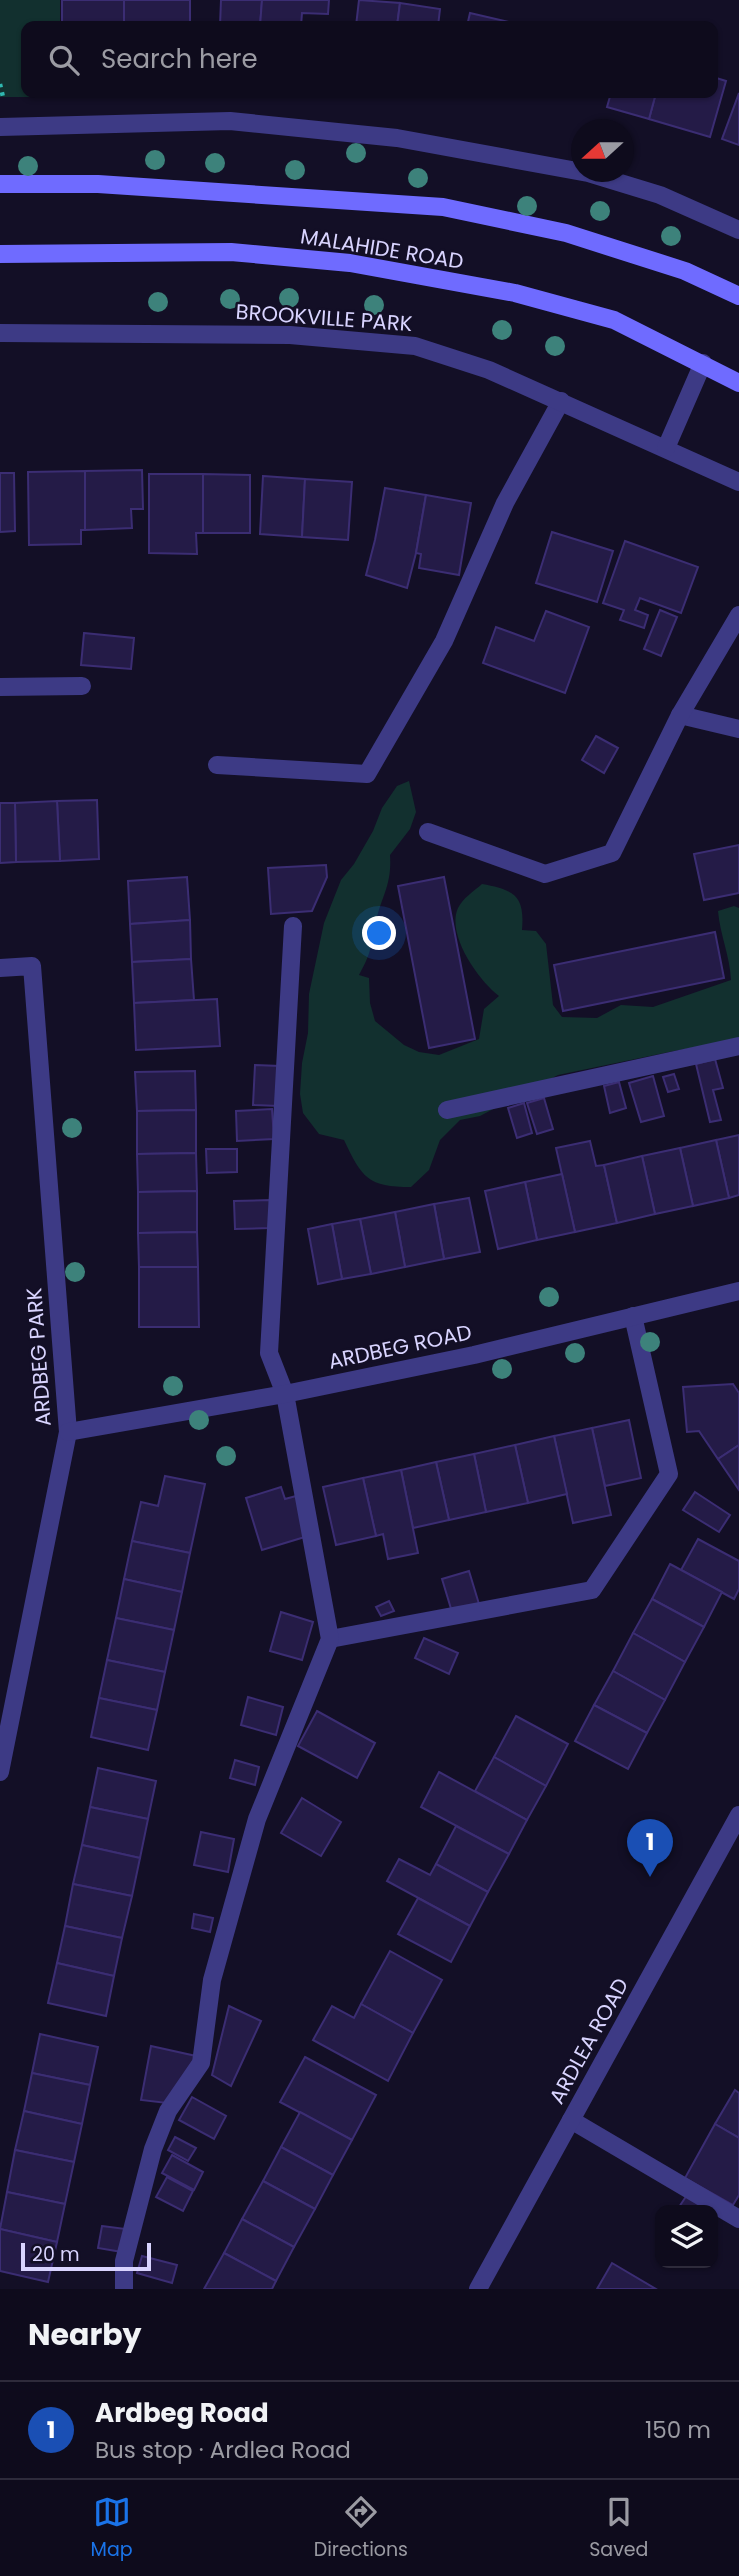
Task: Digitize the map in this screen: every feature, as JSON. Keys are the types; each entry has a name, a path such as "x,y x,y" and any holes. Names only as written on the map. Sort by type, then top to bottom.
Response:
{"main road":[{"name":"MALAHIDE ROAD","path":"0,184 98,184 443,207 566,233 685,271 739,296"},
{"name":"MALAHIDE ROAD","path":"0,254 231,252 351,263 515,293 614,320 739,383"}],"street":[{"path":"0,127 230,121 397,138 588,173 660,195 739,230"},
{"name":"BROOKVILLE PARK","path":"0,333 290,335 415,346 489,370 739,482"},
{"path":"666,448 703,363"},
{"path":"217,765 367,775 443,641 505,503 561,401"},
{"path":"428,832 545,874 612,853 680,715 739,615"},
{"path":"0,687 82,686"},
{"path":"680,715 739,729"},
{"path":"124,2289 124,2261 153,2149 168,2111 201,2063 212,1980 257,1819 330,1639 285,1394 269,1353 293,926"},
{"name":"ARDBEG PARK","path":"0,968 32,966 68,1432 0,1772"},
{"path":"447,1110 739,1046"},
{"name":"ARDBEG ROAD","path":"68,1432 285,1394 474,1355 739,1291"},
{"path":"330,1639 592,1590 669,1474 633,1316"},
{"name":"ARDLEA ROAD","path":"478,2289 739,1815"},
{"path":"571,2120 739,2219"}],"green space":[{"path":"0,0 60,0 60,21 21,21 21,97 0,97"},
{"path":"409,781 416,812 410,829 390,855 388,882 369,954 359,975 369,978 370,1003 375,1021 404,1045 419,1052 439,1055 479,1039 484,1009 499,996 482,980 466,957 460,944 455,919 460,904 482,884 502,889 515,896 522,909 522,930 536,931 546,944 553,1005 562,1017 597,1018 621,1005 653,1007 731,980 718,911 734,906 739,908 739,1040 558,1075 480,1116 460,1120 440,1140 429,1170 411,1187 385,1185 368,1178 356,1163 344,1140 319,1134 303,1113 300,1094 308,1033 309,994 324,923 341,880 354,864 373,831 382,808 397,786"}],"building":[{"path":"62,0 124,0 124,21 62,21"},
{"path":"124,0 190,0 190,21 124,21"},
{"path":"221,0 262,0 260,21 220,21"},
{"path":"262,0 329,0 328,14 302,13 301,21 260,21"},
{"path":"359,0 400,3 398,21 357,21"},
{"path":"400,3 440,9 439,21 398,21"},
{"path":"470,13 504,21 468,21"},
{"path":"718,79 726,81 710,137 649,119 655,98 718,98"},
{"path":"739,93 739,145 722,139"},
{"path":"610,98 655,98 649,119 607,107"},
{"path":"142,470 143,509 131,509 132,528 85,530 85,471"},
{"path":"85,471 85,530 81,530 81,544 29,545 28,472"},
{"path":"0,473 14,473 15,531 0,532"},
{"path":"149,474 203,474 203,533 196,533 197,554 149,553"},
{"path":"203,474 250,475 250,533 203,533"},
{"path":"263,476 305,479 302,537 260,534"},
{"path":"305,479 352,482 348,540 302,537"},
{"path":"385,488 426,495 407,588 366,575"},
{"path":"426,495 471,503 459,575 419,568 421,554 416,553"},
{"path":"552,532 613,551 597,602 536,583"},
{"path":"625,541 698,567 681,613 640,598 635,610 648,615 644,628 620,620 624,610 603,603"},
{"path":"660,610 677,617 661,656 644,649"},
{"path":"546,611 589,627 565,693 483,663 496,627 534,641"},
{"path":"84,633 134,638 131,669 81,665"},
{"path":"596,736 618,748 604,773 582,760"},
{"path":"97,800 99,859 60,861 57,801"},
{"path":"57,801 60,861 16,862 15,803"},
{"path":"0,803 15,803 16,862 0,863"},
{"path":"739,845 739,893 704,900 694,854"},
{"path":"326,865 327,877 312,911 271,914 268,868"},
{"path":"187,877 190,920 130,924 128,881"},
{"path":"444,877 475,1039 429,1048 398,886"},
{"path":"190,920 191,959 132,962 130,924"},
{"path":"715,932 724,978 563,1011 554,965"},
{"path":"191,959 194,1000 134,1003 132,962"},
{"path":"217,999 220,1046 136,1050 134,1003"},
{"path":"715,1059 723,1088 713,1090 721,1120 710,1122 696,1064"},
{"path":"255,1065 280,1066 279,1106 253,1105"},
{"path":"195,1071 196,1110 137,1111 135,1072"},
{"path":"674,1074 679,1089 668,1092 663,1077"},
{"path":"653,1076 664,1116 641,1122 629,1083"},
{"path":"619,1082 626,1108 610,1113 604,1086"},
{"path":"544,1098 553,1129 537,1134 527,1103"},
{"path":"524,1103 532,1133 517,1138 508,1108"},
{"path":"272,1109 274,1139 237,1141 236,1111"},
{"path":"196,1110 196,1153 137,1154 137,1111"},
{"path":"739,1135 739,1195 729,1198 716,1140"},
{"path":"716,1140 729,1198 693,1206 680,1148"},
{"path":"590,1141 596,1166 604,1165 617,1223 575,1232 556,1148"},
{"path":"680,1148 693,1206 655,1214 642,1156"},
{"path":"206,1149 237,1149 237,1172 207,1173"},
{"path":"196,1153 197,1191 138,1192 137,1154"},
{"path":"642,1156 655,1214 617,1223 604,1165"},
{"path":"562,1174 575,1232 537,1240 525,1182"},
{"path":"525,1182 537,1240 498,1249 485,1191"},
{"path":"197,1191 197,1232 138,1233 138,1192"},
{"path":"469,1198 480,1252 444,1259 434,1204"},
{"path":"270,1200 270,1228 235,1229 234,1201"},
{"path":"434,1204 444,1259 405,1267 395,1212"},
{"path":"395,1212 405,1267 371,1274 360,1219"},
{"path":"360,1219 371,1274 342,1279 332,1224"},
{"path":"332,1224 342,1279 318,1284 308,1229"},
{"path":"197,1232 198,1267 139,1267 138,1233"},
{"path":"139,1267 198,1267 199,1327 139,1327"},
{"path":"733,1384 739,1393 739,1445 718,1459 699,1431 687,1432 683,1387"},
{"path":"629,1420 641,1478 605,1486 592,1428"},
{"path":"592,1428 611,1515 573,1523 554,1436"},
{"path":"554,1436 567,1494 528,1503 515,1445"},
{"path":"515,1445 528,1503 486,1512 474,1454"},
{"path":"739,1445 739,1490 718,1459"},
{"path":"474,1454 486,1512 449,1520 436,1462"},
{"path":"436,1462 449,1520 413,1528 401,1470"},
{"path":"401,1470 418,1553 388,1559 383,1534 376,1536 363,1478"},
{"path":"165,1476 205,1484 190,1553 132,1541 141,1502 158,1506"},
{"path":"363,1478 376,1536 336,1545 323,1487"},
{"path":"281,1487 285,1499 296,1496 308,1536 262,1550 246,1498"},
{"path":"695,1492 730,1515 719,1532 683,1510"},
{"path":"698,1539 739,1561 739,1589 734,1599 681,1570"},
{"path":"132,1541 190,1553 182,1592 124,1579"},
{"path":"670,1564 722,1592 704,1627 652,1599"},
{"path":"469,1571 479,1604 452,1612 442,1579"},
{"path":"124,1579 182,1592 174,1630 116,1618"},
{"path":"652,1599 704,1627 685,1662 633,1633"},
{"path":"389,1601 394,1611 381,1616 376,1607"},
{"path":"281,1612 313,1622 302,1660 270,1651"},
{"path":"116,1618 174,1630 165,1672 107,1660"},
{"path":"633,1633 685,1662 665,1700 613,1671"},
{"path":"424,1638 458,1653 449,1674 415,1658"},
{"path":"107,1660 165,1672 157,1710 99,1698"},
{"path":"613,1671 665,1700 647,1733 594,1705"},
{"path":"248,1697 283,1707 276,1735 241,1725"},
{"path":"99,1698 157,1710 148,1750 91,1737"},
{"path":"594,1705 647,1733 628,1769 575,1741"},
{"path":"317,1711 375,1743 357,1778 298,1746"},
{"path":"516,1716 568,1744 546,1786 494,1757"},
{"path":"494,1757 546,1786 527,1820 475,1791"},
{"path":"235,1760 259,1767 255,1785 230,1778"},
{"path":"98,1768 156,1781 148,1819 90,1807"},
{"path":"439,1772 527,1820 509,1854 421,1807"},
{"path":"302,1798 341,1822 321,1856 281,1833"},
{"path":"90,1807 148,1819 140,1858 82,1845"},
{"path":"456,1826 509,1854 488,1892 436,1864"},
{"path":"201,1832 234,1839 228,1872 194,1865"},
{"path":"82,1845 140,1858 132,1896 73,1884"},
{"path":"399,1859 430,1875 436,1864 488,1892 470,1926 387,1881"},
{"path":"73,1884 132,1896 122,1938 65,1926"},
{"path":"418,1898 470,1926 451,1962 398,1934"},
{"path":"194,1914 213,1918 210,1932 192,1928"},
{"path":"65,1926 122,1938 114,1976 57,1963"},
{"path":"390,1951 442,1980 413,2033 361,2004"},
{"path":"57,1963 114,1976 106,2016 48,2003"},
{"path":"361,2004 413,2033 388,2081 313,2040 332,2006 354,2018"},
{"path":"229,2006 261,2021 231,2086 212,2075"},
{"path":"40,2034 98,2047 90,2085 32,2073"},
{"path":"151,2046 196,2056 167,2103 141,2100"},
{"path":"305,2057 376,2095 352,2140 280,2102"},
{"path":"32,2073 90,2085 82,2124 24,2111"},
{"path":"735,2090 739,2093 739,2138 715,2124"},
{"path":"192,2097 226,2116 214,2139 179,2120"},
{"path":"24,2111 82,2124 74,2162 15,2150"},
{"path":"300,2112 352,2140 333,2175 281,2147"},
{"path":"715,2124 739,2138 739,2195 733,2205 685,2178"},
{"path":"175,2137 196,2148 188,2161 168,2150"},
{"path":"281,2147 333,2175 315,2209 263,2181"},
{"path":"15,2150 74,2162 65,2204 7,2192"},
{"path":"172,2155 203,2172 194,2190 162,2173"},
{"path":"167,2177 193,2191 183,2211 156,2197"},
{"path":"263,2181 315,2209 294,2247 242,2219"},
{"path":"7,2192 65,2204 57,2242 0,2229"},
{"path":"687,2195 703,2205 680,2205"},
{"path":"242,2219 294,2247 276,2281 224,2253"},
{"path":"102,2226 126,2229 122,2252 98,2248"},
{"path":"0,2229 57,2242 48,2282 0,2271"},
{"path":"224,2253 276,2281 272,2289 204,2289"},
{"path":"142,2256 177,2265 172,2283 137,2273"},
{"path":"612,2263 656,2289 597,2289"}],"place":[{"name":"Ardbeg Road","path":"650,1877"}]}
